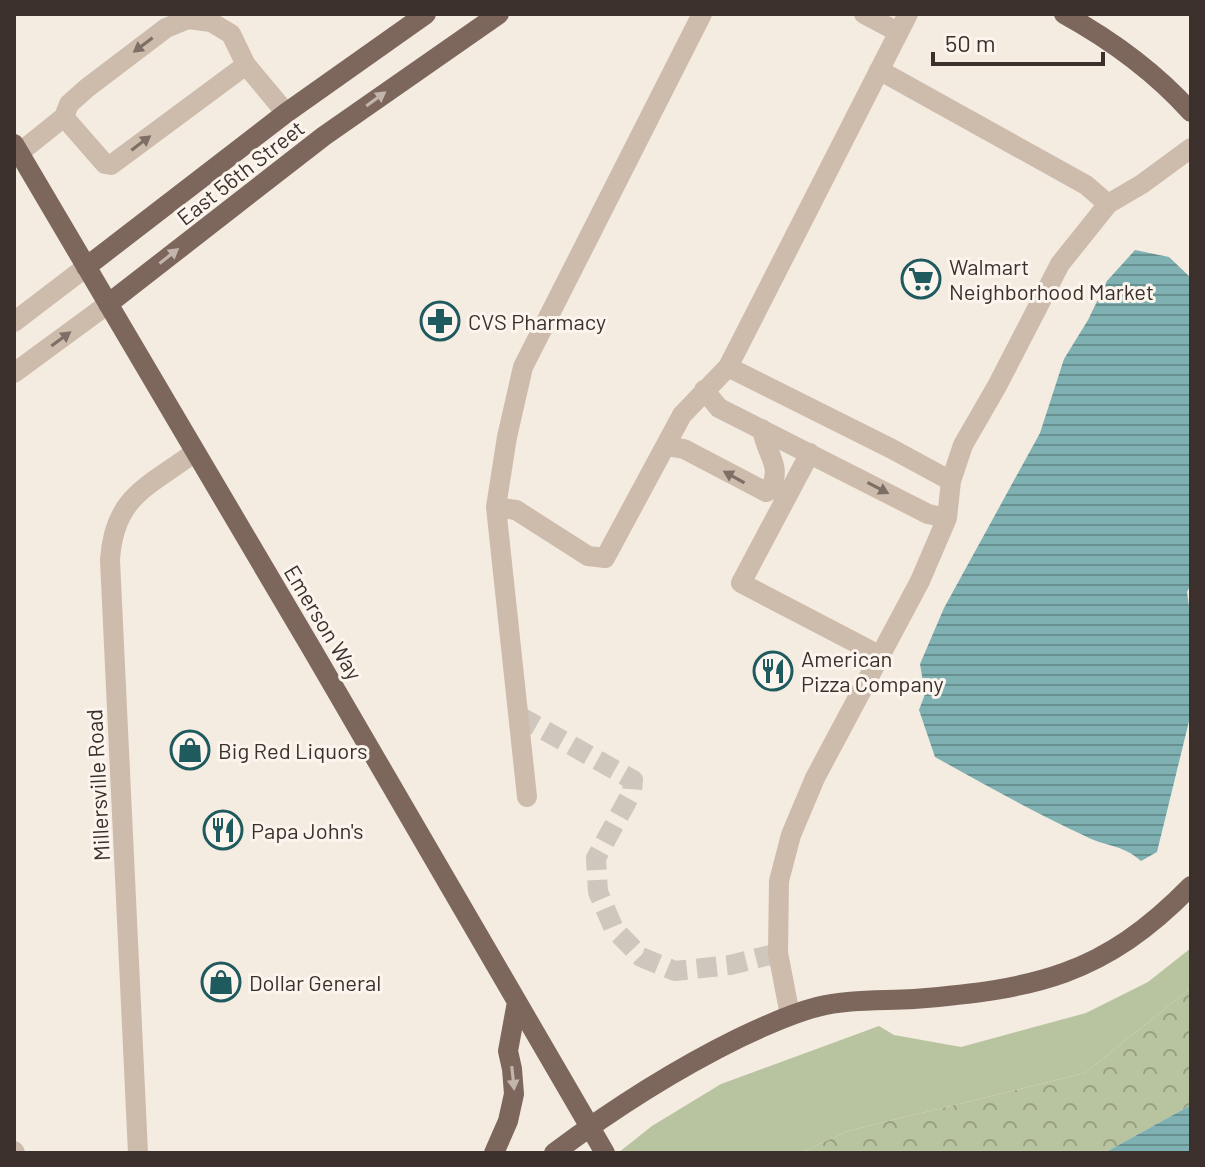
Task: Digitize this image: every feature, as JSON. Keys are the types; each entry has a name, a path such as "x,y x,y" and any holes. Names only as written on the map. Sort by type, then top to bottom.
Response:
{"main road":[{"name":"East 56th Street","path":"86,267 286,113 426,14"},
{"name":"East 56th Street","path":"108,304 335,128 499,14"},
{"path":"1064,14 1129,54 1191,112"},
{"name":"Emerson Way","path":"17,149 605,1153"},
{"path":"554,1153 629,1098 790,1015 820,1006 964,995 1004,990 1050,979 1115,949 1163,913 1191,886"},
{"path":"494,1153 508,1121 514,1094 508,1051 517,1002"}],"street":[{"path":"527,797 496,507 507,437 523,367 702,14"},
{"path":"496,507 516,510 588,556 605,558 682,415 728,367 903,23 864,14"},
{"path":"17,149 64,117 69,104 77,96 179,21 199,19 227,30 238,45 246,65 286,113"},
{"path":"64,117 105,164 111,165 246,65"},
{"path":"879,70 1086,185 1108,204"},
{"path":"790,1015 778,953 779,881 791,835 815,778 920,581 947,518 951,481 963,445 1060,264 1108,204 1142,184 1191,148"},
{"name":"East 56th Street","path":"14,322 86,267"},
{"name":"East 56th Street","path":"14,373 108,304"},
{"path":"728,367 951,481"},
{"path":"704,390 719,408 928,514 947,518"},
{"path":"666,446 684,449 749,486 766,492 776,477 776,470 764,446 762,429"},
{"name":"Millersville Road","path":"138,1153 110,551 114,528 125,507 195,452"},
{"path":"810,453 741,583 881,656"}],"green space":[{"path":"1191,948 1191,988 1085,1073 848,1131 800,1153 618,1153 652,1126 721,1084 879,1026 894,1035 961,1047 1086,1013 1148,982"},
{"path":"1191,988 1191,1105 1104,1153 800,1153 848,1131 1085,1073"}],"water":[{"path":"1135,250 1169,257 1191,278 1191,584 1187,592 1191,620 1191,713 1157,852 1141,861 1127,851 1093,840 1047,817 935,757 919,710 925,694 920,664 944,608 1040,433 1064,359 1107,281"},
{"path":"1191,1105 1191,1153 1104,1153"}],"tunnel":[{"path":"519,716 633,780 632,792 596,858 598,892 614,929 641,957 675,971 730,965 778,953"}],"place":[{"name":"Walmart Neighborhood Market","path":"921,279"},
{"name":"CVS Pharmacy","path":"440,321"},
{"name":"American Pizza Company","path":"773,671"},
{"name":"Big Red Liquors","path":"190,750"},
{"name":"Papa John's","path":"223,830"},
{"name":"Dollar General","path":"221,982"}]}
